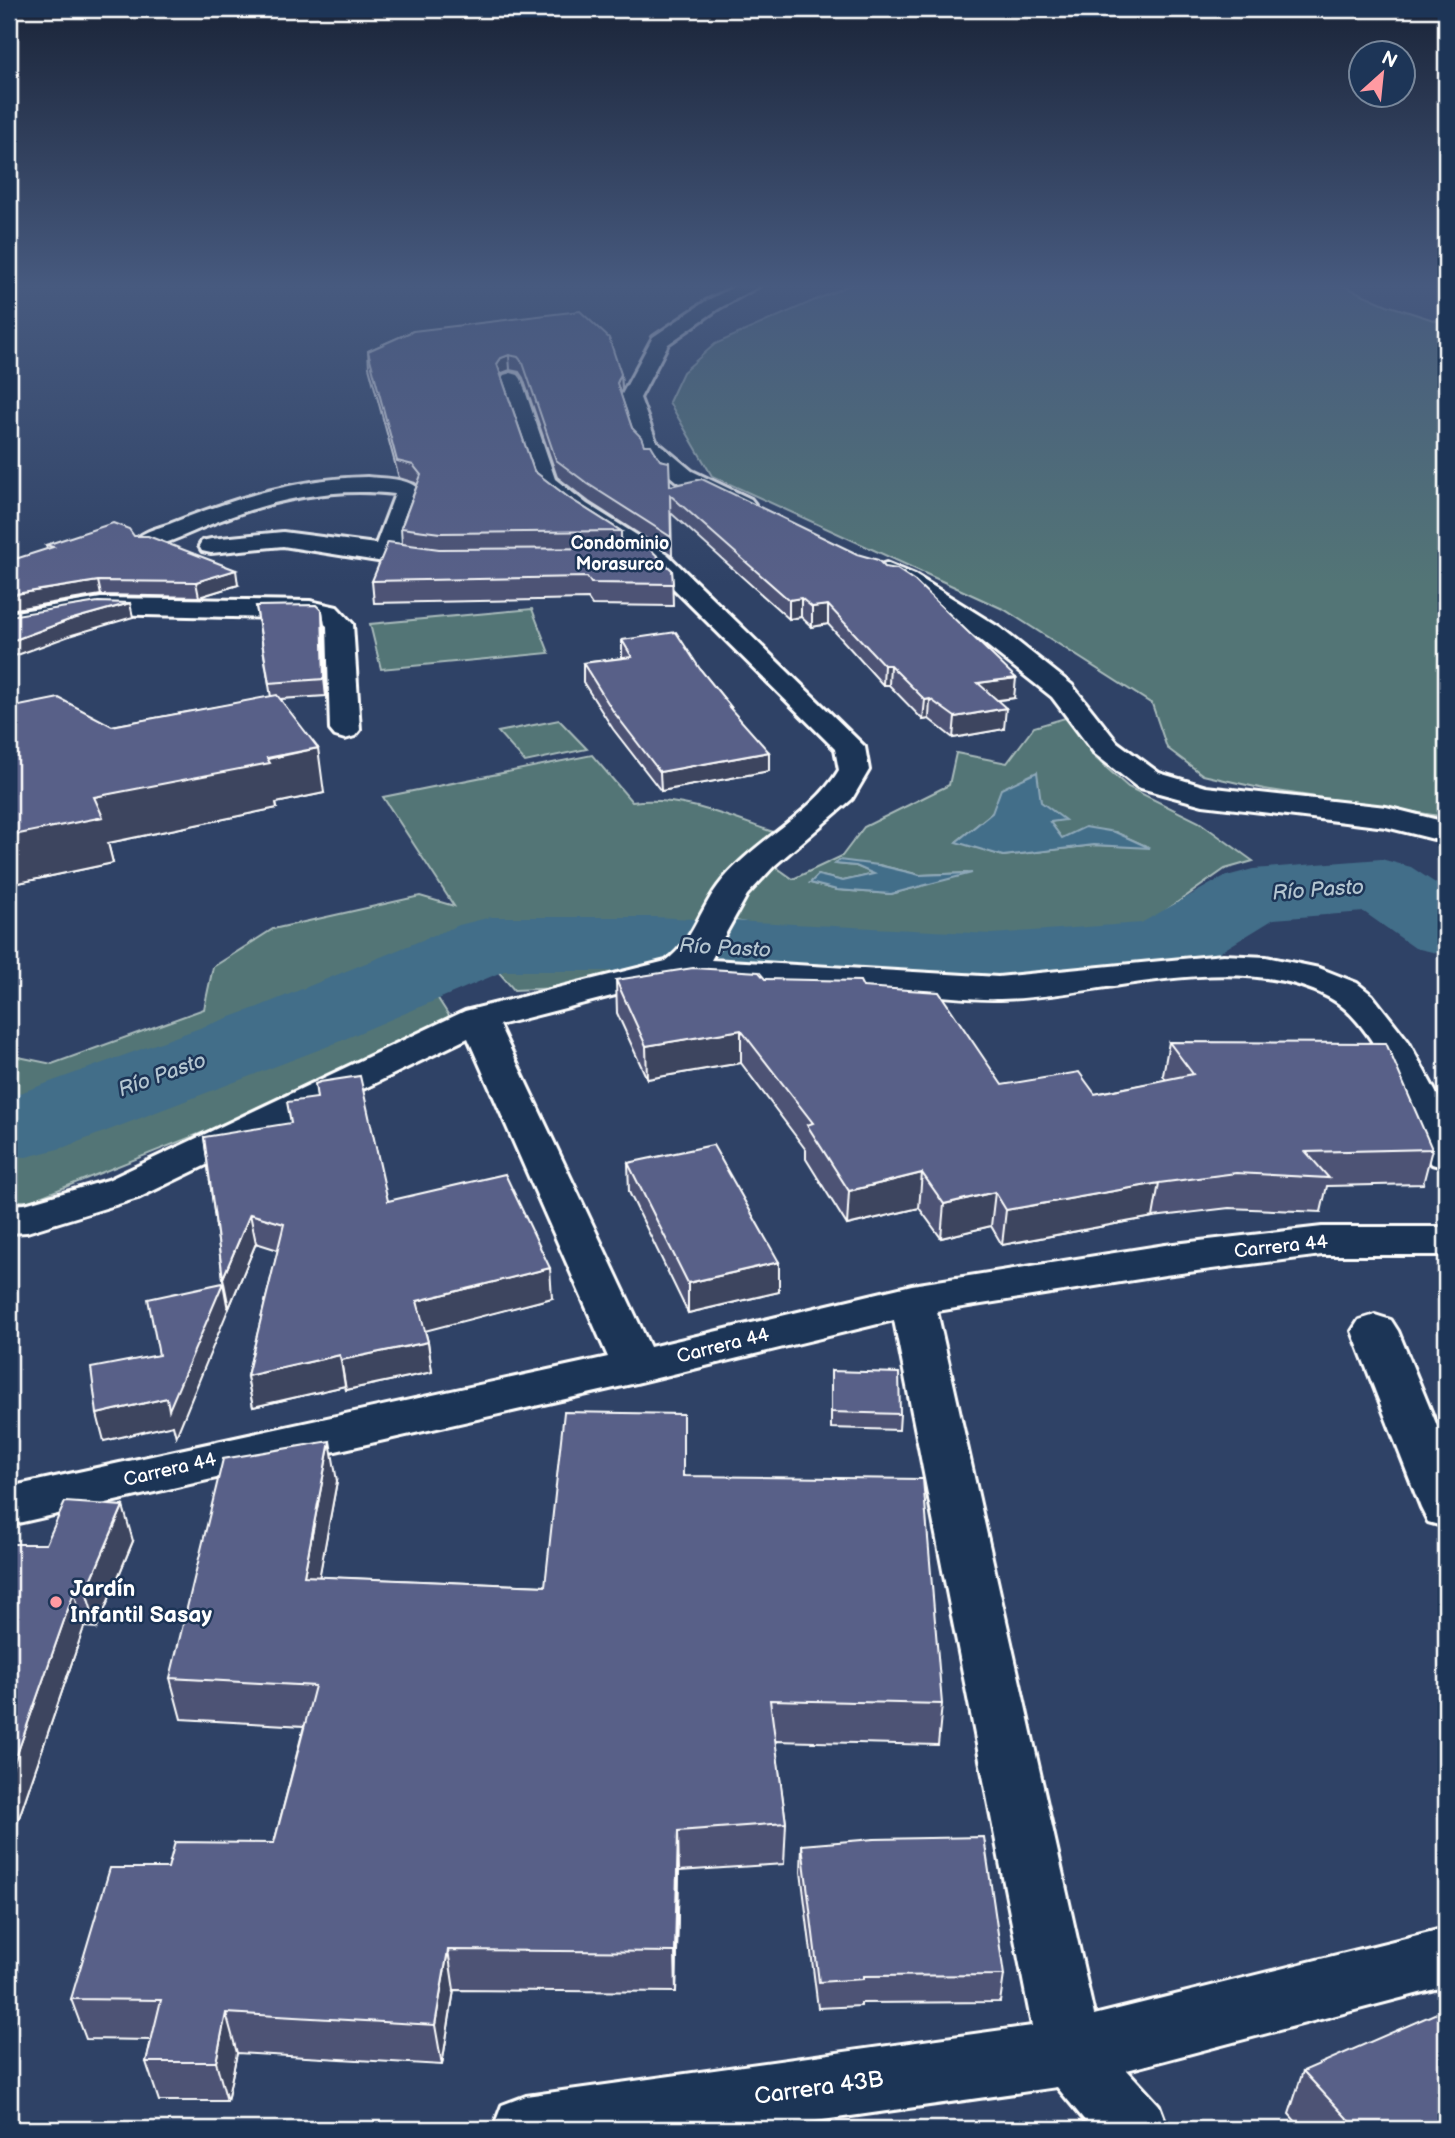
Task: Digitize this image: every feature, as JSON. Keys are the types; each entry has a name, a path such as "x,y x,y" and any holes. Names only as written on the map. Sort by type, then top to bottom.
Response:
{"street":[{"path":"514,384 545,482 579,509 657,559 850,747 854,770 841,792 762,859 732,891 688,962"},
{"path":"637,384 630,398 646,444 684,476 767,516"},
{"path":"146,542 255,499 292,489 317,485 403,488 408,491 384,555"},
{"path":"211,546 282,539 384,555 454,561"},
{"path":"617,559 657,559"},
{"path":"858,559 906,580 990,634 1062,691 1106,748 1148,780 1203,796 1386,817 1446,832"},
{"path":"9,621 100,606 310,609 328,613 340,624 345,730"},
{"path":"9,1219 27,1218 123,1189 478,1019 688,962 1009,988 1145,971 1246,966 1278,969 1345,991 1370,1012 1420,1096 1446,1155"},
{"path":"478,1019 636,1367"},
{"name":"Carrera 44","path":"9,1506 636,1367 912,1300 1164,1260 1322,1241 1446,1241"},
{"path":"912,1300 1070,2053 1135,2129"},
{"path":"1375,1331 1446,1508"},
{"name":"Carrera 43B","path":"526,2129 1070,2053 1446,1958"}],"green space":[{"path":"678,384 1446,384 1446,817 1264,789 1203,775 1167,748 1152,704 1005,610 712,476 669,402"},
{"path":"532,609 549,653 381,669 370,624"},
{"path":"1089,711 1092,755 1128,787 1199,822 1253,861 1225,869 1131,935 1075,944 974,948 810,936 711,916 685,963 582,987 514,990 486,957 423,975 453,1022 327,1083 30,1201 9,1201 9,1055 52,1064 204,1009 213,967 273,929 420,896 454,906 383,797 592,755 632,802 687,805 776,833 759,855 793,879 842,856 864,827 949,785 956,753 1007,763 1034,727","holes":["992,813 1064,819 1050,822 1062,839 1115,832 1148,847 1094,845 1003,856 957,841","836,864 879,865 920,875 968,873 891,894 837,890 810,883 818,875 843,881 875,874 856,866"]},
{"path":"559,720 587,749 525,762 498,732"}],"water":[{"path":"1037,772 1041,802 1065,820 1050,822 1062,838 1085,827 1115,832 1150,848 1094,845 1003,856 956,842 992,813 1001,789"},
{"path":"839,860 878,865 920,875 972,873 891,894 837,890 810,883 818,875 843,881 874,874 856,866 835,864"}],"building":[{"path":"377,384 504,384 534,471 569,498 621,531 440,533 401,528 421,475 413,465 397,461"},
{"path":"530,384 617,384 632,428 641,437 644,445 651,445 660,460 669,462 670,486 702,479 857,554 878,560 885,567 897,569 915,581 1016,678 978,683 1006,708 955,717 930,699 925,700 890,665 884,665 828,605 812,607 801,598 789,600 670,495 671,537 588,484 556,460"},
{"path":"113,523 129,529 134,536 148,536 236,570 196,582 98,581 9,595 9,561 53,547 46,545"},
{"path":"388,542 439,549 649,548 672,570 673,584 591,583 587,577 372,581"},
{"path":"98,602 130,603 69,620 9,642 9,616"},
{"path":"316,605 322,611 324,679 269,683 256,606"},
{"path":"676,632 729,707 769,752 660,772 613,711 583,663 632,657 622,640"},
{"path":"277,695 318,748 267,758 270,763 94,797 103,817 9,836 9,708 59,698 112,726"},
{"path":"693,968 759,972 765,979 860,981 863,987 939,992 1002,1085 1079,1072 1095,1094 1193,1074 1169,1042 1386,1043 1432,1149 1306,1152 1329,1178 1236,1173 1159,1183 1006,1210 995,1192 944,1204 922,1173 849,1191 807,1125 813,1123 741,1030 646,1046 616,980"},
{"path":"360,1076 388,1201 505,1174 550,1268 417,1301 428,1342 341,1360 340,1355 247,1376 284,1224 250,1214 223,1278 204,1137 291,1123 287,1102 317,1098 315,1084 320,1082"},
{"path":"713,1145 779,1262 688,1283 628,1163"},
{"path":"223,1283 169,1410 167,1398 97,1414 91,1368 159,1355 148,1299"},
{"path":"831,1371 899,1373 900,1414 831,1412"},
{"path":"564,1412 683,1414 683,1476 923,1479 942,1704 770,1700 786,1823 678,1831 675,1952 448,1950 435,2025 226,2013 216,2062 146,2062 161,2000 71,1999 110,1868 168,1868 175,1842 274,1843 315,1686 170,1678 223,1459 330,1441 304,1576 545,1586"},
{"path":"65,1502 123,1506 86,1592 74,1592 9,1777 9,1544 46,1544"},
{"path":"984,1837 1004,1975 863,1976 863,1979 819,1982 802,1845 874,1839"},
{"path":"1446,2009 1446,2129 1357,2129 1303,2071"}],"waterway":[{"name":"Río Pasto","path":"9,1125 26,1126 292,1027 491,944 655,944 992,961 1162,949 1253,895 1381,885 1446,929"}],"place":[{"name":"Jardín Infantil Sasay","path":"56,1602"}],"district":[{"name":"Condominio Morasurco","path":"620,553"}]}
